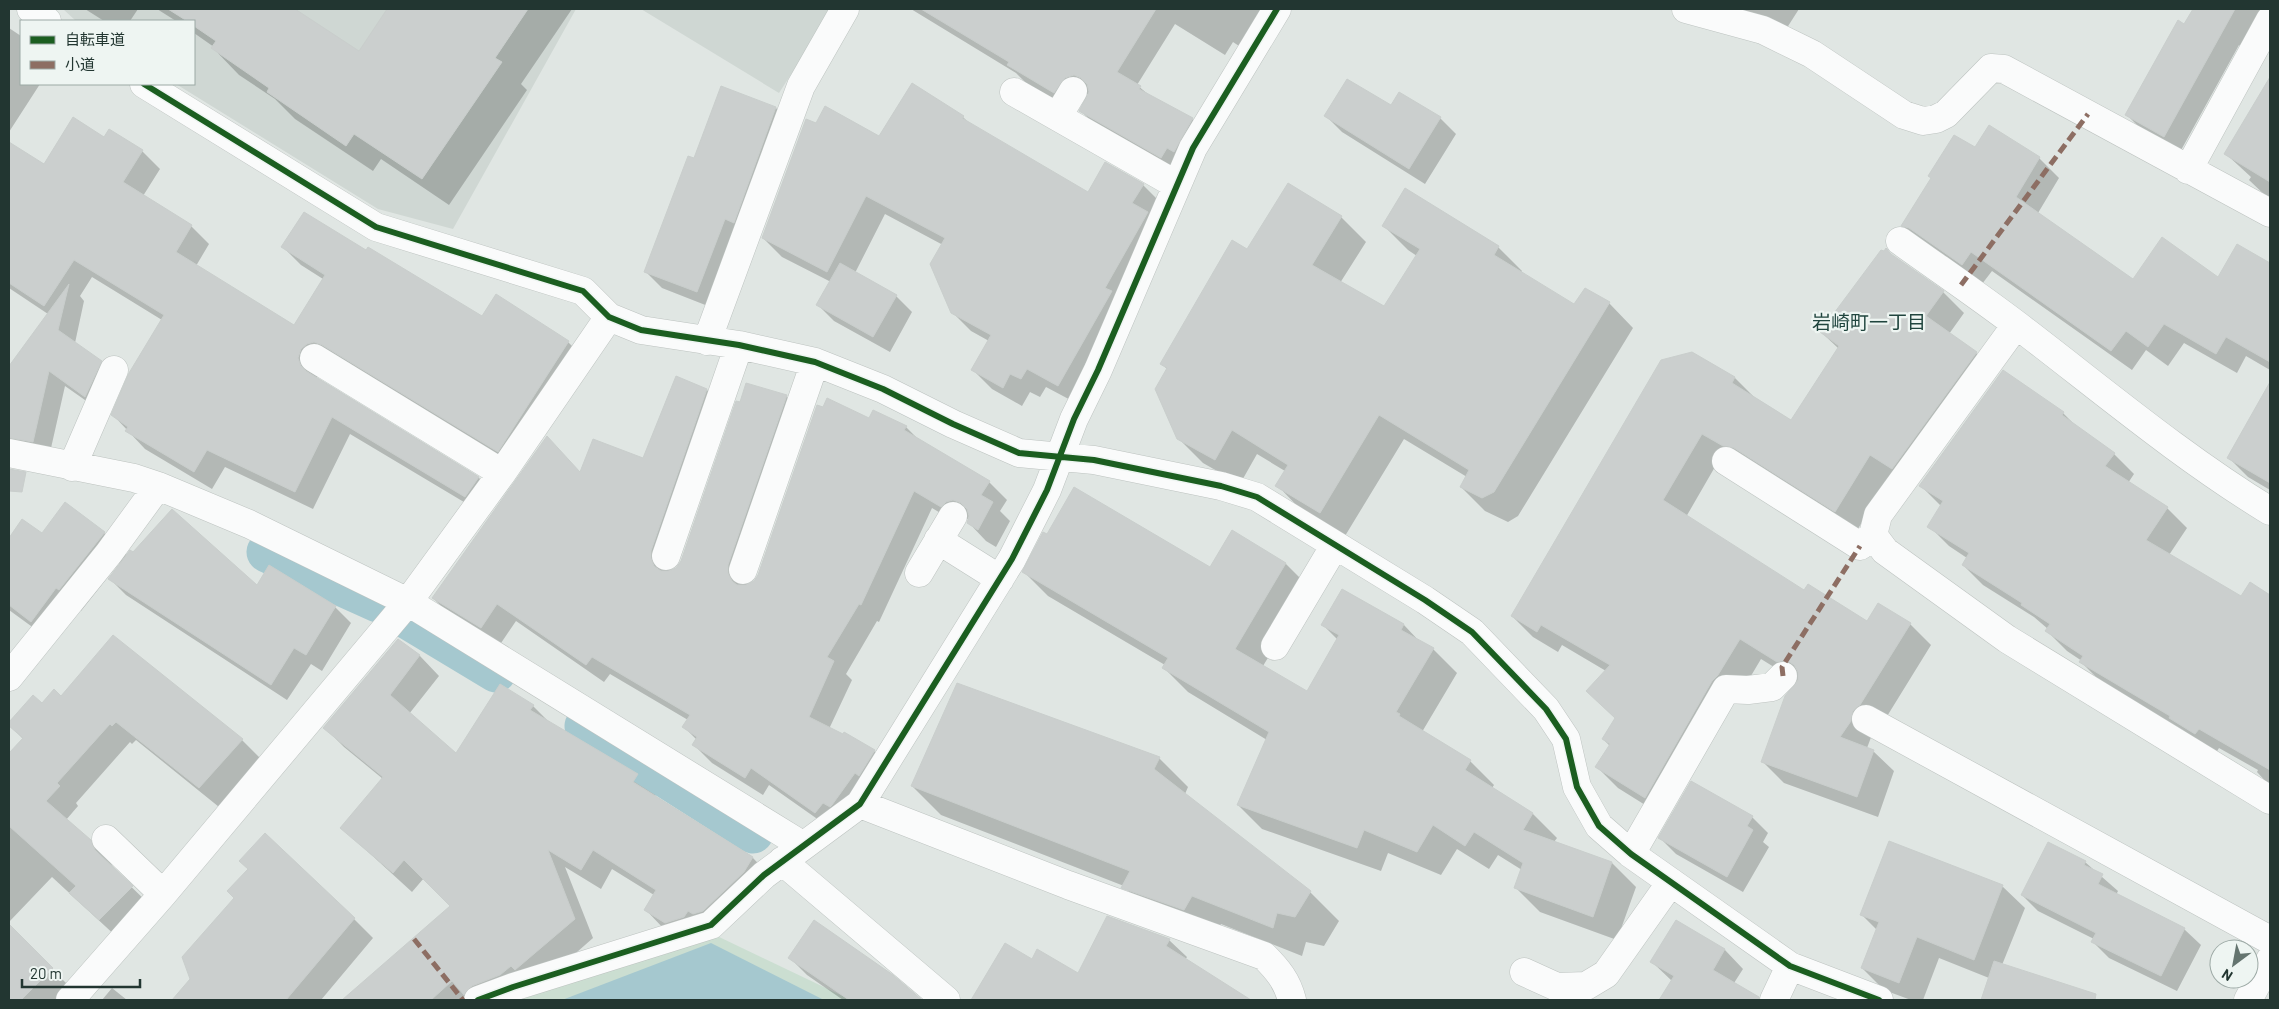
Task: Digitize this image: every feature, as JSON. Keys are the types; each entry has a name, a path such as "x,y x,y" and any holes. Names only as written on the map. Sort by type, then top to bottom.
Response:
{"street":[{"path":"31,9 46,20"},
{"path":"707,342 801,86 844,9"},
{"path":"478,1000 512,987 711,925 764,874 860,804 1000,579 1047,490 1074,419 1098,370 1193,148 1277,9"},
{"path":"1686,9 1763,30 1812,54 1904,115 1923,121 1936,119 1946,114 1991,68 2004,69 2270,213"},
{"path":"2188,170 2270,20"},
{"path":"146,85 376,227 583,290 609,317 641,330 707,342 739,345 815,362 883,389 953,424 1019,453 1094,460 1221,486 1257,497 1425,600 1472,632 1546,709 1566,739 1577,787 1599,826 1631,854 1790,966 1879,1000"},
{"path":"1058,116 1072,90"},
{"path":"1014,92 1177,185"},
{"path":"1900,241 2016,325 2145,426 2221,481 2270,511"},
{"path":"70,1000 163,894 408,602 502,472 609,317"},
{"path":"1726,461 1860,546 1873,535 1878,515 2016,325"},
{"path":"666,556 739,345"},
{"path":"314,358 502,472"},
{"path":"743,570 815,362"},
{"path":"72,467 114,370"},
{"path":"9,453 134,478 158,486 249,524 408,602 792,853 946,1000"},
{"path":"9,677 109,552 158,486"},
{"path":"919,573 952,516"},
{"path":"1873,535 1885,551 2007,639 2270,800"},
{"path":"938,540 1000,579"},
{"path":"1275,646 1335,545"},
{"path":"1631,854 1726,689 1748,690 1772,687 1783,676"},
{"path":"1866,719 2270,957 2248,1000"},
{"path":"860,804 1068,885 1264,956 1279,971 1288,986 1292,1000"},
{"path":"106,840 163,894"},
{"path":"1524,972 1557,987 1586,986 1606,974 1671,882"},
{"path":"1774,1000 1790,966"}],"shaded area":[{"path":"63,9 576,9 453,229 378,209 178,85 195,85 195,20 75,20"},
{"path":"641,9 833,9 779,93"}],"green space":[{"path":"715,935 851,1000 507,1000"}],"water":[{"path":"711,943 824,1000 562,1000"}],"building":[{"path":"168,9 295,9 359,51 387,9 528,9 495,58 502,62 422,179 354,134 346,146 267,92 269,88 211,48 216,41 195,27 195,20 185,20"},
{"path":"921,9 1156,9 1117,72 1141,86 1139,89 1193,118 1174,152 1167,148 1161,158 1079,111 1089,92 1087,84 1081,78 1074,75 1065,78 1054,93 1007,65 1009,62"},
{"path":"2193,9 2235,9 2164,137 2125,115 2178,20 2184,24"},
{"path":"2270,77 2270,182 2224,154"},
{"path":"1347,79 1391,105 1399,92 1441,117 1409,169 1324,116"},
{"path":"912,83 964,116 962,118 1088,192 1105,162 1144,184 1132,203 1148,212 1105,288 1112,291 1058,386 1027,369 1021,379 1010,374 1003,388 971,370 991,335 951,313 930,264 945,238 866,196 827,272 762,238 806,119 816,123 825,106 879,136"},
{"path":"721,86 776,107 734,223 725,219 697,292 644,272 688,156 694,158"},
{"path":"73,117 104,137 109,129 143,150 123,182 192,225 176,252 294,325 325,275 281,247 304,212 366,250 368,247 482,316 496,294 569,341 498,452 322,345 314,342 307,344 301,349 298,358 301,366 306,371 479,477 465,497 332,417 295,492 207,450 194,472 125,431 128,427 111,415 129,373 164,315 74,260 44,306 9,283 9,142 44,164"},
{"path":"1989,125 2040,157 2016,197 2133,279 2162,237 2218,277 2237,244 2270,263 2270,362 2226,337 2216,354 2164,324 2148,347 2126,331 2111,351 1971,252 1962,265 1909,228 1901,226 1931,178 1928,176 1954,135 1975,147"},
{"path":"1288,183 1342,216 1312,265 1384,306 1420,249 1382,226 1405,188 1499,246 1494,255 1574,304 1585,288 1610,302 1494,492 1482,498 1460,487 1469,470 1379,415 1320,513 1275,486 1288,465 1232,430 1215,460 1177,439 1155,389 1167,368 1160,364 1232,240 1247,249"},
{"path":"1886,248 1891,254 1944,291 1926,316 1977,352 1892,469 1870,455 1835,512 1734,448 1723,446 1702,434 1663,500 1804,590 1808,584 1867,621 1878,603 1911,623 1860,705 1853,711 1851,721 1840,737 1874,750 1857,797 1761,762 1785,696 1798,680 1798,672 1794,665 1788,661 1777,662 1740,639 1718,675 1712,681 1645,798 1595,767 1610,744 1602,739 1615,718 1586,691 1610,665 1541,625 1537,632 1511,616 1661,360 1692,352 1735,377 1732,383 1791,420 1839,346 1820,332 1881,250 1884,251"},
{"path":"840,263 897,295 873,337 816,305"},
{"path":"69,284 58,330 102,361 85,397 49,371 33,442 9,438 9,366"},
{"path":"2003,370 2064,412 2062,415 2115,453 2105,466 2168,507 2146,540 2241,596 2250,582 2270,595 2270,770 2199,729 2195,734 2169,718 2170,716 2079,662 2083,656 2045,631 2050,624 2021,605 2022,603 1962,565 1969,553 1927,527 1943,501 1919,486"},
{"path":"676,376 707,389 651,551 654,566 661,571 676,568 681,561 736,401 740,402 746,383 787,395 728,565 728,573 732,581 737,585 746,585 754,581 758,575 817,405 823,407 827,398 869,418 873,410 907,426 904,430 990,481 981,495 993,502 978,530 967,523 969,516 967,509 961,503 953,500 946,502 941,507 914,491 861,605 859,604 827,657 834,661 809,717 843,734 844,732 875,750 859,776 855,773 832,805 830,807 823,803 815,813 751,768 745,778 692,745 697,737 682,727 690,715 592,657 586,665 497,604 481,628 432,598 547,436 580,472 593,439 643,458"},
{"path":"2270,382 2270,483 2227,458"},
{"path":"9,469 26,472 22,492 9,491"},
{"path":"1074,487 1210,567 1232,530 1286,563 1235,649 1307,691 1339,635 1321,625 1342,589 1404,624 1401,630 1434,648 1396,712 1400,714 1399,716 1471,760 1465,770 1533,813 1523,830 1612,862 1593,917 1514,888 1523,863 1474,832 1465,846 1433,825 1417,852 1364,830 1357,848 1237,805 1269,732 1162,668 1168,658 1022,572 1043,532 1047,534"},
{"path":"65,502 105,532 59,590 56,588 31,622 9,605 9,538 22,519 42,533"},
{"path":"172,509 257,585 269,565 336,606 306,655 294,648 271,685 108,579 130,550 133,552"},
{"path":"113,635 243,739 199,788 116,722 112,726 110,724 57,783 60,786 46,801 91,840 95,850 133,886 99,920 69,893 76,886 9,826 9,753 23,738 9,726 9,722 33,695 42,703 54,689 61,696"},
{"path":"398,639 420,655 390,695 456,753 500,684 534,705 530,710 638,774 633,782 753,857 744,872 703,911 693,914 688,911 684,917 665,923 644,910 656,890 593,850 581,870 548,850 575,919 515,970 511,966 500,975 472,986 464,995 452,981 431,1000 342,1000 450,906 404,860 393,873 340,828 383,777 323,728"},
{"path":"957,683 1160,757 1154,769 1311,891 1295,917 1277,913 1273,928 1192,896 1184,910 1121,888 1130,871 911,786"},
{"path":"1691,781 1753,816 1747,826 1753,830 1727,877 1658,838"},
{"path":"265,833 355,918 286,1000 172,1000 190,979 182,957 234,898 227,891 248,869 239,861"},
{"path":"1889,841 2003,885 1974,960 1917,937 1899,983 1861,968 1879,922 1860,915"},
{"path":"2048,842 2086,861 2084,865 2103,874 2098,884 2185,928 2161,976 2091,942 2096,933 2021,895"},
{"path":"1107,916 1170,939 1166,946 1251,1000 971,1000 1005,943 1032,959 1037,949 1078,973"},
{"path":"814,920 893,975 922,1000 849,1000 788,958"},
{"path":"1676,920 1725,949 1713,970 1759,997 1759,1000 1659,1000 1674,976 1650,962"},
{"path":"9,924 53,968 21,1000 9,1000"},
{"path":"1994,961 2096,994 2095,1000 1981,1000"}],"waterway":[{"path":"267,552 378,602"},
{"path":"408,619 496,672"},
{"path":"585,726 753,833"}],"marked path":[{"path":"1961,285 2088,114"},
{"path":"1783,676 1782,667 1860,546"},
{"path":"414,939 463,1000"}],"cycle path":[{"path":"478,1000 513,987 711,925 764,875 860,804 1012,559 1047,490 1074,419 1098,370 1193,148 1277,9"},
{"path":"146,85 376,227 583,291 609,317 641,330 739,345 815,362 883,389 953,424 1019,453 1094,460 1221,486 1257,497 1425,600 1472,632 1546,709 1566,739 1577,787 1599,826 1631,854 1790,966 1879,1000"}],"district":[{"name":"岩崎町一丁目","path":"1869,321"}]}
